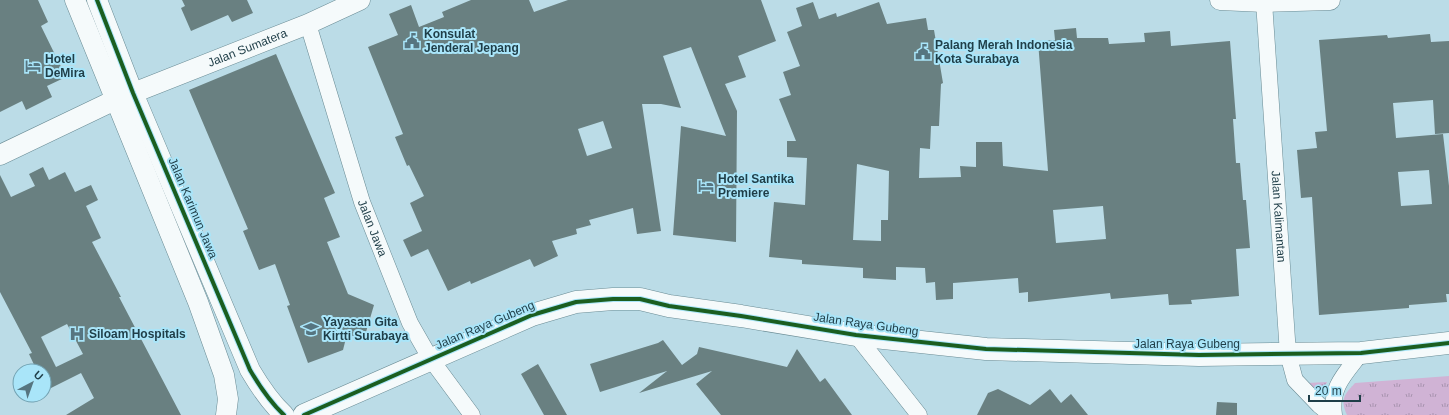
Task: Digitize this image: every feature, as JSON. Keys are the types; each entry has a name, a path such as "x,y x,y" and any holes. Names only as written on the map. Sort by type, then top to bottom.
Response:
{"highway":[{"name":"Jalan Raya Gubeng","path":"304,415 390,378 430,358 532,315 576,302 613,299 640,299 669,306 756,318 856,335 986,349 1199,355 1288,354 1361,353 1449,343"}],"street":[{"name":"Jalan Karimun Jawa","path":"76,0 124,96 218,293 260,388 273,405 284,415"},
{"name":"Jalan Karimun Jawa","path":"97,0 124,96 224,375 228,399 226,415"},
{"name":"Jalan Sumatera","path":"0,155 124,96 308,24 360,0"},
{"path":"1220,0 1264,2 1330,0"},
{"name":"Jalan Kalimantan","path":"1264,2 1288,354 1295,380 1319,405 1333,415"},
{"name":"Jalan Jawa","path":"308,24 362,202 410,323 430,358 472,415"},
{"path":"198,302 218,293"},
{"path":"856,335 919,415"},
{"name":"Jalan Kalimantan","path":"1333,415 1332,402 1334,391 1340,380 1361,353"}],"green space":[{"path":"1449,376 1449,415 1347,415 1345,410 1344,398 1355,383"},
{"path":"1327,382 1318,400 1307,383"}],"building":[{"name":"Hotel DeMira","path":"0,0 38,0 48,22 41,26 66,77 47,86 52,97 26,110 22,101 0,112"},
{"path":"182,0 247,0 253,13 232,22 228,15 191,31 181,8 185,6"},
{"path":"471,0 529,0 534,12 568,0 761,0 776,41 738,56 746,77 725,84 737,111 736,242 673,235 681,126 726,136 691,47 663,56 681,108 661,104 642,104 661,231 637,234 633,208 589,220 591,225 576,229 577,234 552,241 558,256 534,267 530,259 471,284 470,281 448,291 428,249 411,257 403,240 422,231 410,203 424,196 409,165 407,166 395,137 403,134 368,47 398,35 389,14 411,5 419,27 444,17 442,12","holes":["603,121 612,148 587,156 578,129"]},
{"path":"813,2 819,19 836,13 837,17 879,2 887,24 926,18 928,30 934,30 943,83 941,84 939,126 931,126 930,149 920,148 919,178 961,177 960,166 976,167 976,142 1002,142 1003,166 1048,171 1038,41 1055,40 1054,30 1076,28 1077,38 1108,38 1109,44 1145,42 1144,33 1170,31 1171,46 1230,41 1236,119 1233,119 1236,163 1240,163 1243,200 1246,200 1250,248 1236,249 1239,296 1191,300 1192,304 1169,305 1168,294 1111,299 1110,293 1028,302 1028,292 1019,293 1018,278 953,283 953,299 936,300 935,282 926,283 925,268 896,267 896,280 863,278 863,268 802,264 802,260 769,257 774,202 805,205 807,158 787,157 787,141 796,141 779,99 791,95 783,72 800,66 787,32 802,26 796,8","holes":["857,164 889,171 888,220 881,220 881,241 853,240","1103,206 1106,239 1056,243 1053,210"]},
{"path":"1430,34 1431,42 1449,41 1449,133 1435,134 1433,100 1393,103 1396,138 1443,134 1449,186 1449,294 1446,294 1447,302 1409,305 1409,308 1319,315 1312,197 1301,198 1297,150 1317,148 1315,132 1327,131 1319,40 1387,35 1388,38","holes":["1429,170 1432,204 1401,206 1398,172"]},
{"path":"276,54 335,193 324,198 340,237 327,242 348,294 374,305 366,332 362,330 361,339 347,334 343,350 308,363 287,306 290,305 275,264 259,270 243,231 248,229 189,90"},
{"path":"43,167 49,180 65,172 75,192 91,185 98,200 86,206 101,238 92,242 181,415 66,415 94,398 81,373 52,388 52,363 33,363 29,354 32,353 0,292 0,175 11,197 35,186 29,174","holes":["67,324 83,354 56,367 41,337"]},
{"path":"663,340 682,365 697,354 699,347 787,367 797,349 820,382 825,378 852,415 721,415 696,384 712,371 639,393 667,371 600,392 590,364 658,343"},
{"path":"538,364 567,415 544,415 521,374"},
{"path":"998,389 1030,405 1050,389 1061,403 1071,394 1088,415 977,415 988,393"},
{"path":"1217,402 1237,403 1237,415 1216,415"}],"cycle path":[{"path":"97,0 133,93 250,370 274,405 284,415"},
{"path":"304,415 532,315 576,302 613,299 640,299 669,306 856,335 986,349 1199,355 1361,353 1449,343"}],"place":[{"name":"Konsulat Jenderal Jepang","path":"412,41"},
{"name":"Palang Merah Indonesia Kota Surabaya","path":"923,52"},
{"name":"Hotel DeMira","path":"33,66"},
{"name":"Hotel Santika Premiere","path":"706,186"},
{"name":"Yayasan Gita Kirtti Surabaya","path":"311,329"},
{"name":"Siloam Hospitals","path":"77,334"}]}
